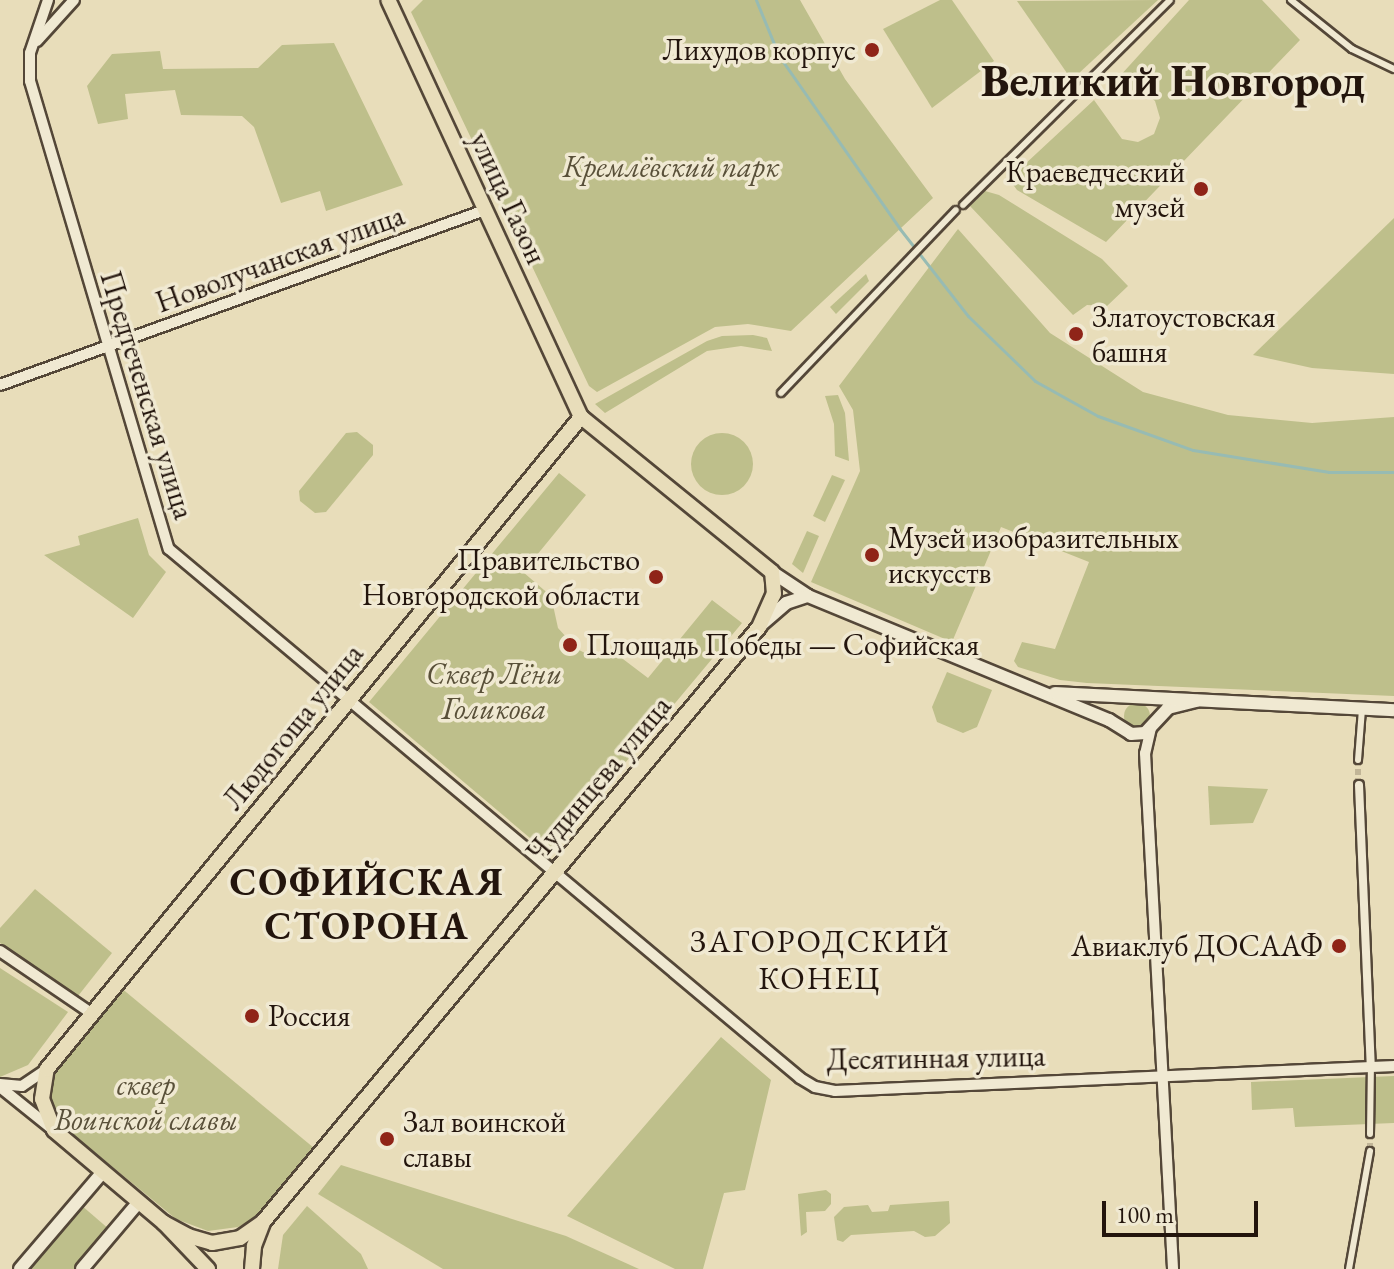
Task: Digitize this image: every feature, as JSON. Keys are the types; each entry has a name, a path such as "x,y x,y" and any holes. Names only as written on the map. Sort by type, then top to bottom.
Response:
{"main road":[{"name":"улица Газон","path":"388,0 581,417"},
{"path":"581,417 772,572 808,596 1109,720 1128,732 1145,733 1168,708 1197,701"},
{"name":"Людогоща улица","path":"47,1069 581,417"},
{"name":"Чудинцева улица","path":"759,627 774,594 772,572"},
{"name":"Чудинцева улица","path":"164,1223 212,1243 240,1238 263,1222 759,627 786,603 808,596"},
{"path":"1036,689 1391,711"},
{"path":"1128,732 1119,725 1118,710 1128,698 1139,697 1154,707 1153,725"},
{"path":"47,1069 42,1099 54,1130 164,1223 208,1269"},
{"path":"20,1269 102,1173"},
{"path":"82,1269 138,1203"},
{"name":"Чудинцева улица","path":"252,1269 254,1246 263,1222"}],"street":[{"name":"Предтеченская улица","path":"48,0 30,53 30,81 169,549 556,872"},
{"path":"30,53 57,15 74,0"},
{"path":"963,205 1170,0"},
{"path":"1291,0 1352,49 1394,69"},
{"name":"Новолучанская улица","path":"0,385 485,210"},
{"path":"781,393 956,210"},
{"path":"1358,760 1362,709"},
{"path":"1153,725 1145,753 1165,1073 1173,1269"},
{"path":"1128,732 1145,753"},
{"path":"1358,782 1371,1066 1370,1134"},
{"name":"Десятинная улица","path":"556,872 800,1078 815,1087 835,1091 1165,1073 1394,1066"},
{"path":"0,951 91,1013"},
{"name":"Людогоща улица","path":"0,1085 22,1086 47,1069"},
{"path":"0,1085 54,1130"},
{"path":"1349,1269 1370,1151"}],"green space":[{"name":"Кремлёвский парк","path":"423,0 800,0 845,79 933,198 791,331 748,324 715,327 597,392 589,386 411,12"},
{"path":"940,0 952,0 994,61 932,108 883,29"},
{"path":"1158,0 1078,74 1069,76 1017,1"},
{"path":"1189,0 1262,0 1300,40 1106,242 1017,190 1009,179 1094,100 1122,139 1138,142 1154,134 1160,118 1155,101 1145,93 1132,90 1119,77"},
{"path":"334,43 403,185 326,211 320,191 281,203 254,127 242,116 181,115 175,90 125,94 128,119 98,124 87,86 112,54 160,51 163,69 258,68 282,45"},
{"path":"985,191 999,195 1102,259 1128,286 1107,306 1087,305 1073,315 970,206"},
{"path":"1394,218 1394,374 1312,368 1253,355"},
{"path":"958,229 1050,333 1143,392 1228,415 1312,423 1394,417 1394,696 1087,683 1060,680 1018,667 1014,661 1022,642 1055,649 1089,562 1001,527 952,642 811,582 860,471 853,410 839,386"},
{"path":"866,274 869,281 836,314 830,307"},
{"path":"722,336 767,338 772,351 741,346 707,351 605,413 595,404 707,341"},
{"path":"838,395 845,413 849,461 835,456 834,424 825,396"},
{"path":"357,432 373,445 373,455 326,512 315,513 300,501 299,491 346,433"},
{"path":"716,433 728,433 744,442 751,452 751,476 744,486 728,495 716,495 696,481 691,470 691,458 705,438"},
{"name":"Сквер Лёни Голикова","path":"559,473 586,495 523,572 551,596 558,628 577,649 591,656 619,656 648,678 712,600 742,623 549,854 369,702"},
{"path":"832,475 845,480 825,522 813,516"},
{"path":"138,518 149,555 166,572 133,618 44,555 80,545 78,536"},
{"path":"807,531 819,536 803,573 792,564"},
{"path":"947,672 992,690 977,727 963,733 937,722 932,707"},
{"path":"1137,703 1146,707 1150,716 1146,725 1137,729 1128,725 1124,716 1128,707"},
{"path":"1208,786 1268,789 1253,823 1210,825"},
{"path":"35,889 112,953 78,996 0,943 0,928"},
{"path":"0,968 68,1012 28,1065 0,1077"},
{"name":"сквер Воинской славы","path":"120,987 314,1148 253,1219 238,1227 208,1231 176,1219 59,1123 53,1112 50,1099 54,1069"},
{"path":"721,1037 771,1080 745,1190 724,1193 703,1269 675,1269 567,1216"},
{"path":"1394,1076 1394,1123 1295,1127 1293,1108 1252,1110 1251,1082"},
{"path":"341,1165 566,1236 639,1269 443,1269 318,1194"},
{"path":"826,1190 831,1194 831,1204 825,1211 806,1212 807,1232 801,1236 798,1194"},
{"path":"949,1201 950,1223 935,1236 925,1237 914,1231 851,1235 843,1242 837,1240 834,1217 844,1207 868,1205 872,1212 888,1211 890,1205"},
{"path":"81,1205 110,1230 77,1269 27,1269"},
{"path":"307,1206 361,1254 368,1269 278,1269 283,1235"}],"waterway":[{"path":"756,0 779,56 900,229 968,316 1035,381 1098,416 1193,450 1329,472 1394,472"}],"tunnel":[{"path":"1358,760 1358,779"},
{"path":"1370,1134 1370,1151"}],"place":[{"name":"Лихудов корпус","path":"872,50"},
{"name":"Краеведческий музей","path":"1201,189"},
{"name":"Златоустовская башня","path":"1076,334"},
{"name":"Музей изобразительных искусств","path":"872,555"},
{"name":"Правительство Новгородской области","path":"656,577"},
{"name":"Площадь Победы — Софийская","path":"570,645"},
{"name":"Авиаклуб ДОСААФ","path":"1339,946"},
{"name":"Россия","path":"252,1016"},
{"name":"Зал воинской славы","path":"387,1139"}],"district":[{"name":"Великий Новгород","path":"1173,80"},
{"name":"СОФИЙСКАЯ СТОРОНА","path":"367,904"},
{"name":"ЗАГОРОДСКИЙ КОНЕЦ","path":"820,960"}]}
